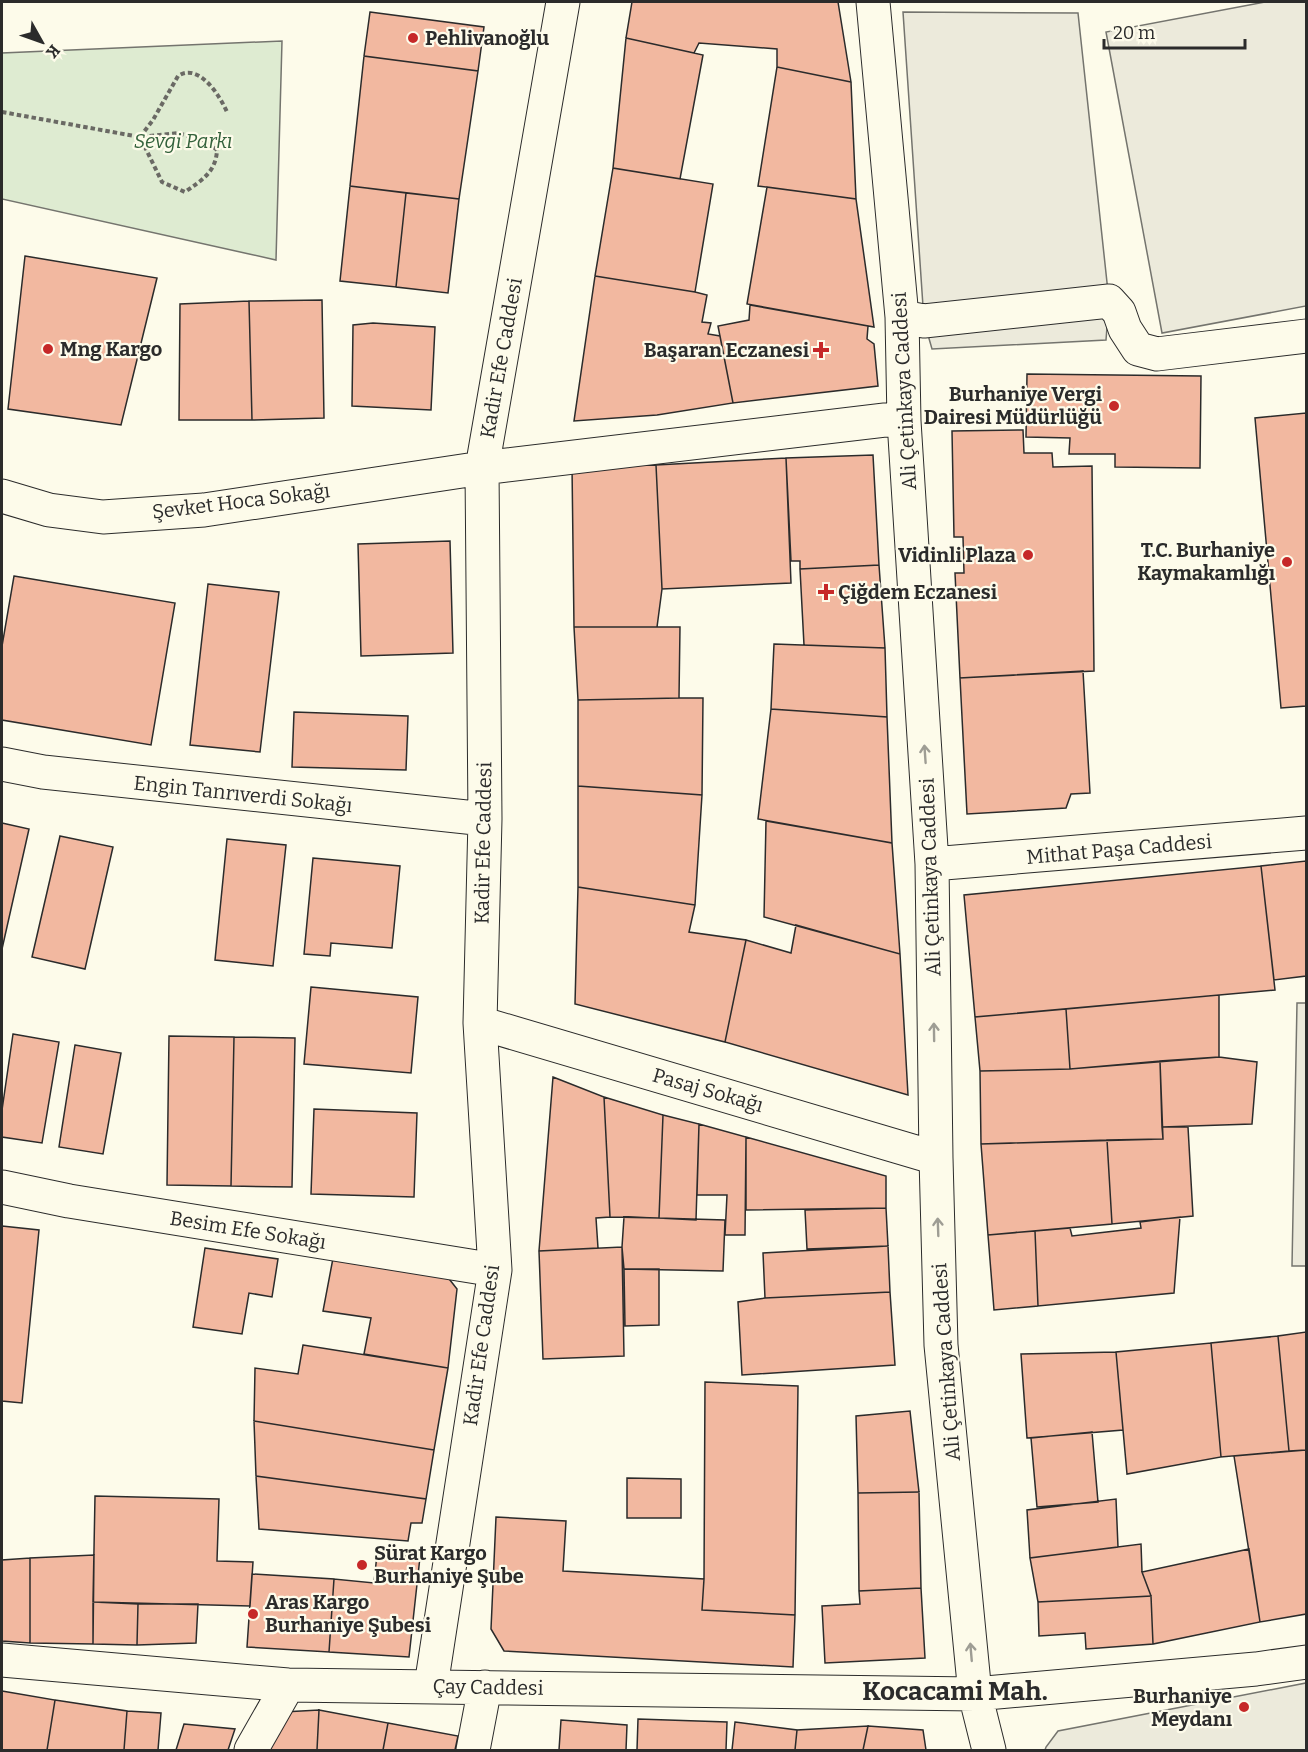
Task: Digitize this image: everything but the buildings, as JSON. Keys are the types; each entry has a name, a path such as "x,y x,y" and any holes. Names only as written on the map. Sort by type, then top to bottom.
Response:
{"street":[{"name":"Kadir Efe Caddesi","path":"431,1686 495,1270 480,1023 485,819 482,468 563,2"},
{"name":"Ali Çetinkaya Caddesi","path":"873,2 902,317 904,421 932,864 941,1345 975,1694 989,1750"},
{"path":"902,317 924,321 1109,301 1119,312 1125,329 1138,349 1157,354 1306,336"},
{"name":"Şevket Hoca Sokağı","path":"2,496 49,510 103,517 204,510 482,468 885,420 904,421"},
{"name":"Engin Tanrıverdi Sokağı","path":"2,764 54,774 485,819"},
{"name":"Mithat Paşa Caddesi","path":"932,864 1306,833"},
{"name":"Pasaj Sokağı","path":"480,1023 936,1158"},
{"name":"Besim Efe Sokağı","path":"2,1187 69,1201 495,1270"},
{"name":"Çay Caddesi","path":"2,1660 288,1685 975,1694 1256,1669 1306,1662"},
{"path":"251,1750 288,1685"},
{"path":"473,1750 485,1687"}],"path":[{"path":"140,137 153,120 178,76 183,73 190,72 212,85 218,92 227,112"},
{"path":"2,111 140,137 178,133 192,136 206,141 217,150 216,163 204,179 185,192 162,182 140,137"}],"green space":[{"name":"Sevgi Parkı","path":"282,41 276,260 2,199 2,53"}],"shaded area":[{"path":"1265,2 1306,2 1306,306 1162,333 1106,32"},
{"path":"903,12 1078,13 1109,301 1106,340 932,349 924,321"},
{"path":"1297,1003 1306,1003 1306,1266 1292,1266"},
{"name":"Burhaniye Meydanı","path":"1306,1683 1306,1750 1045,1750 1058,1731"}],"place":[{"name":"Pehlivanoğlu","path":"413,38"},
{"name":"Mng Kargo","path":"48,349"},
{"name":"Başaran Eczanesi","path":"821,350"},
{"name":"Burhaniye Vergi Dairesi Müdürlüğü","path":"1114,406"},
{"name":"Vidinli Plaza","path":"1028,555"},
{"name":"T.C. Burhaniye Kaymakamlığı","path":"1287,562"},
{"name":"Çiğdem Eczanesi","path":"826,592"},
{"name":"Sürat Kargo Burhaniye Şube","path":"362,1565"},
{"name":"Aras Kargo Burhaniye Şubesi","path":"253,1614"},
{"name":"Burhaniye Meydanı","path":"1244,1707"}],"district":[{"name":"Kocacami Mah.","path":"955,1691"}]}
